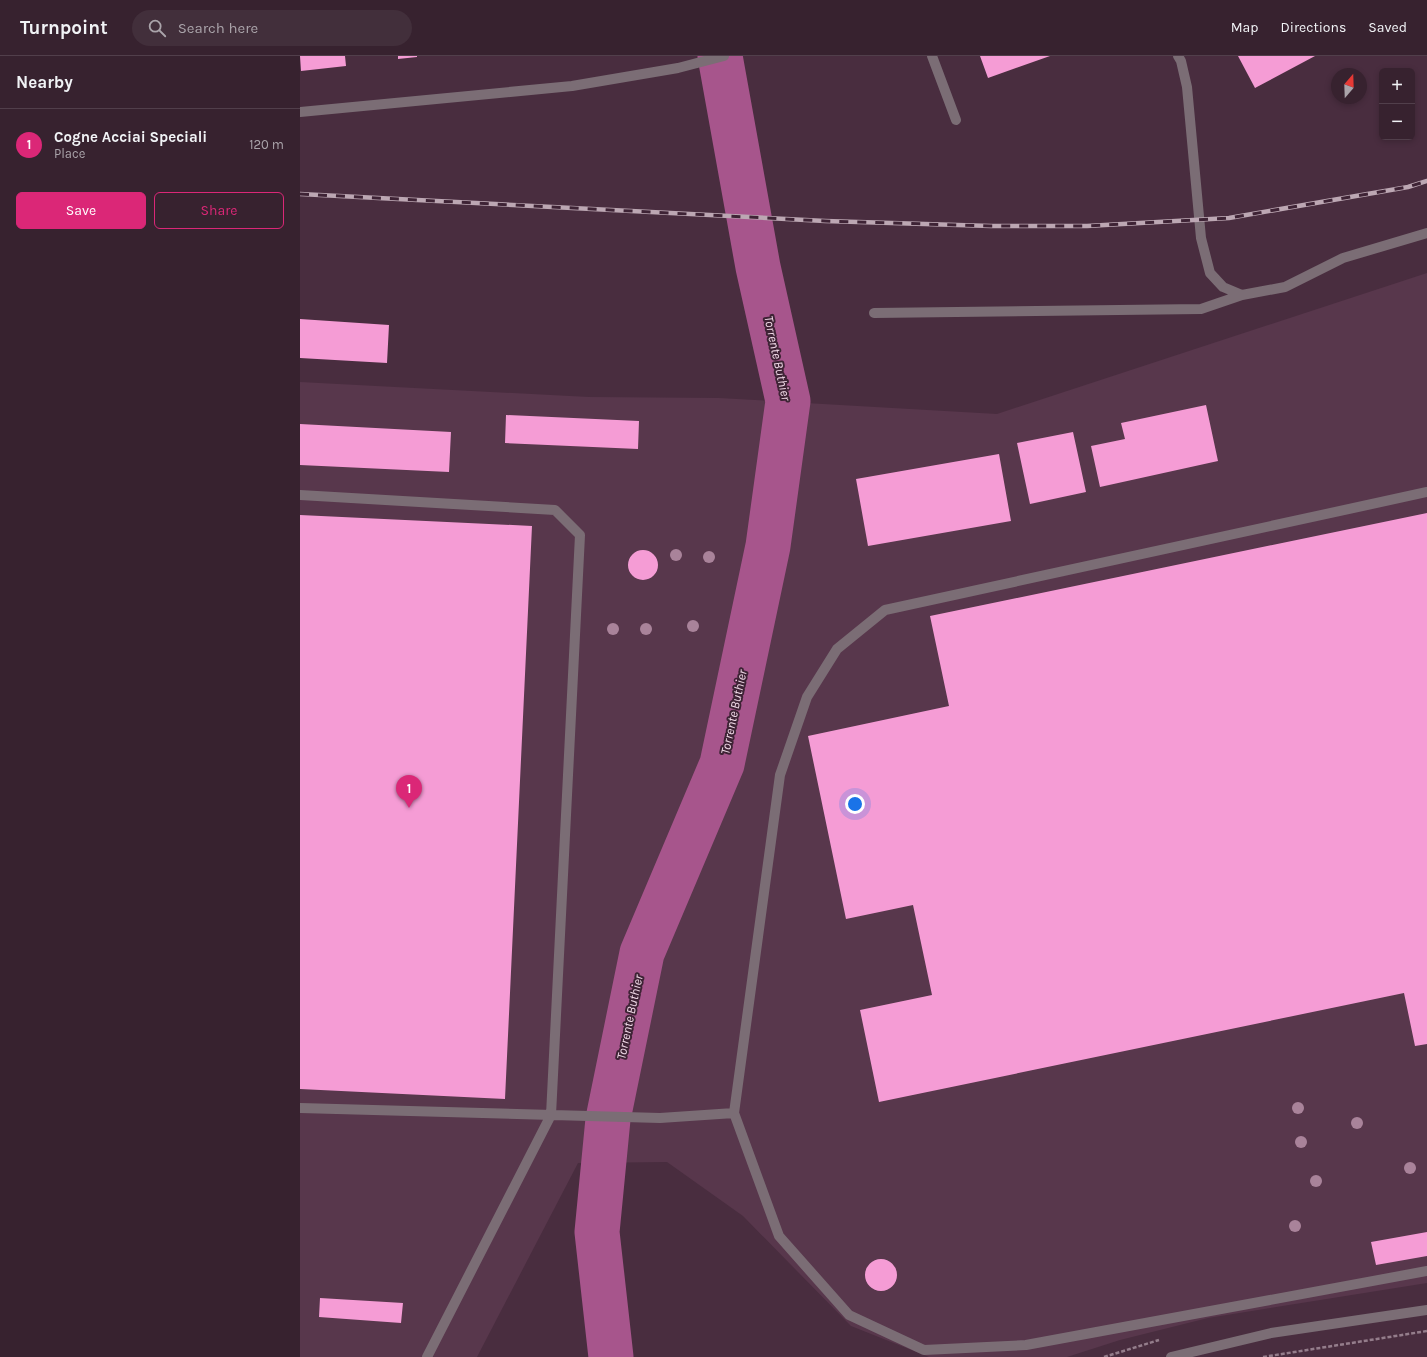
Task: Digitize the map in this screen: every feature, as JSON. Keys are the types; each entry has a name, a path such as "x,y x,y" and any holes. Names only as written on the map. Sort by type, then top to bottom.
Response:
{"street":[{"path":"300,112 572,86 678,68 724,56"},
{"path":"932,56 956,120"},
{"path":"1178,56 1181,61 1187,87 1201,238 1210,273 1223,287 1242,294"},
{"path":"874,313 1201,309 1242,294 1285,287 1343,258 1427,233"},
{"path":"1427,492 885,610 837,649 807,697 780,775 734,1113 779,1236 849,1316 924,1350 1026,1344 1427,1271"},
{"path":"300,496 555,510 580,535 551,1115 428,1357"},
{"path":"300,1108 660,1118 734,1113"},
{"path":"1171,1357 1271,1334 1427,1310"}],"path":[{"path":"1263,1357 1427,1332"}],"shaded area":[{"path":"1427,273 1427,1283 1208,1318 1120,1340 1067,1357 929,1357 851,1326 743,1216 667,1162 578,1163 477,1357 300,1357 300,382 589,397 719,398 997,414"}],"building":[{"path":"300,56 345,56 346,66 301,71"},
{"path":"398,56 417,56 417,57 398,59"},
{"path":"980,56 1050,56 988,78"},
{"path":"1238,56 1315,56 1255,88"},
{"path":"300,319 389,325 387,363 300,358"},
{"path":"1206,405 1218,461 1100,487 1091,446 1125,439 1121,423"},
{"path":"506,415 639,421 638,449 505,443"},
{"path":"300,424 451,432 449,472 300,465"},
{"path":"1073,432 1086,492 1030,504 1017,443"},
{"path":"999,454 1011,521 868,546 856,479"},
{"path":"1427,513 1427,1044 1415,1046 1404,993 879,1102 860,1010 932,995 913,905 846,919 808,736 949,706 930,616"},
{"path":"300,515 532,526 505,1099 300,1089"},
{"path":"643,550 649,551 657,559 657,571 649,579 643,580 637,579 629,571 628,565 629,559 637,551"},
{"path":"1427,1232 1427,1256 1376,1265 1371,1242"},
{"path":"881,1259 887,1260 894,1266 897,1275 896,1281 890,1288 881,1291 875,1290 868,1284 865,1275 866,1269 872,1262"},
{"path":"320,1298 403,1303 401,1323 319,1317"}],"waterway":[{"name":"Torrente Buthier","path":"611,1357 597,1232 608,1119 642,953 722,764 768,546 788,401 758,267 720,56"}],"railway":[{"path":"300,194 825,221 991,226 1087,226 1229,218 1408,187 1427,181"}],"place":[{"name":"Cogne Acciai Speciali","path":"409,808"}]}
